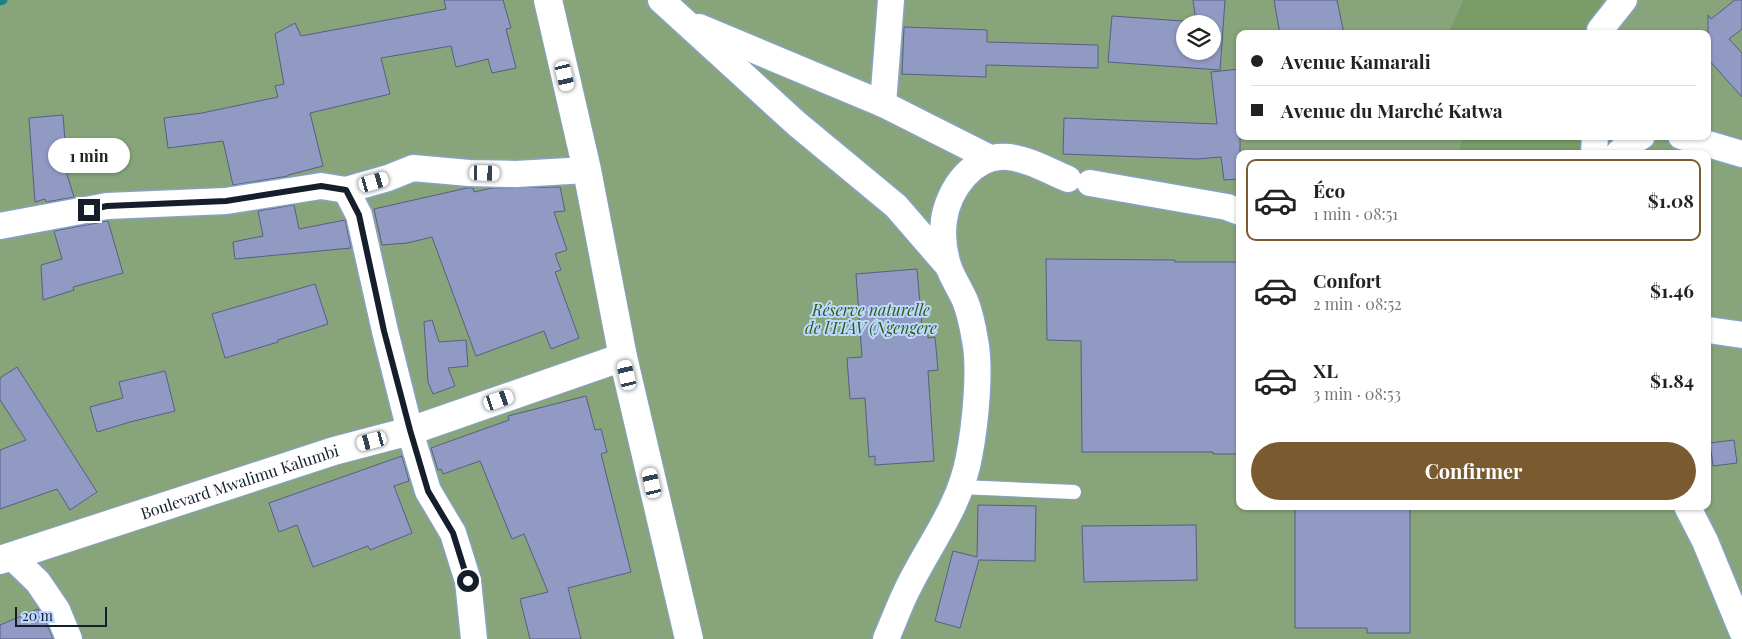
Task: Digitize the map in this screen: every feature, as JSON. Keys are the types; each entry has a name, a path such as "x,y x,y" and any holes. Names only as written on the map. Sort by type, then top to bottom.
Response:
{"main road":[{"path":"548,0 587,170 623,357 689,639"},
{"name":"Boulevard Mwalimu Kalumbi","path":"6,558 334,451 410,430 623,357"}],"street":[{"path":"661,0 797,124 896,206 948,266"},
{"path":"883,104 891,0"},
{"path":"1600,30 1624,0"},
{"path":"682,20 883,104 990,158"},
{"path":"1622,150 1636,140"},
{"path":"1695,140 1742,154"},
{"path":"886,639 907,590 944,524 961,487 969,457 977,383 976,342 966,305 948,266 944,241 944,220 952,195 968,172 990,158 1007,156 1079,181 1227,207 1236,210"},
{"path":"0,226 107,206 226,201 321,186 346,190 388,178 413,168 469,173 516,174 587,170"},
{"path":"346,190 359,215 384,331 428,491 453,533 468,581 474,639"},
{"path":"1711,331 1742,336"},
{"path":"1689,510 1705,541 1742,631"},
{"path":"6,558 38,582 57,610 69,639"}],"lane":[{"path":"961,487 1074,492"}],"green space":[{"name":"Réserve naturelle de l'ITAV (Ngengere","path":"0,0 1463,0 1449,30 1236,30 1236,140 1461,140 1459,150 1236,150 1236,510 1711,510 1711,150 1587,150 1588,140 1711,140 1711,30 1597,30 1600,6 1605,0 1742,0 1742,639 0,639"},
{"path":"1463,0 1605,0 1600,6 1597,30 1449,30"},
{"path":"1461,140 1588,140 1587,150 1459,150"}],"building":[{"path":"444,0 503,0 511,28 506,29 516,68 492,73 488,59 456,67 451,46 381,58 390,94 310,113 323,166 288,176 233,185 223,141 168,148 164,118 202,113 278,97 275,86 284,84 275,34 295,23 301,36 446,9"},
{"path":"1193,0 1225,0 1221,56 1221,15 1195,15"},
{"path":"1274,0 1337,0 1343,30 1279,30"},
{"path":"1735,0 1742,0 1742,29 1729,39 1742,53 1742,97 1711,62 1711,30 1708,30 1708,15 1711,19"},
{"path":"1112,16 1176,21 1176,60 1221,60 1220,70 1108,62"},
{"path":"904,27 987,30 987,42 1098,45 1098,68 986,65 986,77 902,74"},
{"path":"1236,69 1236,140 1240,140 1240,150 1236,150 1236,179 1224,180 1221,157 1197,159 1063,154 1064,118 1217,124 1211,72"},
{"path":"63,115 65,141 57,142 74,197 46,202 45,199 35,202 29,118"},
{"path":"560,187 565,211 554,212 567,250 555,254 561,270 555,272 579,338 551,349 544,331 476,356 432,237 407,243 382,245 374,209 467,188 473,188 474,192 492,188"},
{"path":"294,205 299,229 345,220 351,248 235,259 233,242 263,236 258,211"},
{"path":"108,221 123,273 73,287 74,290 43,300 41,265 62,259 54,231"},
{"path":"1046,259 1236,262 1236,454 1213,454 1213,452 1082,452 1081,341 1047,340"},
{"path":"917,269 922,327 927,326 928,338 935,337 938,370 928,371 934,461 875,465 875,456 869,457 865,398 850,399 847,358 862,357 856,274"},
{"path":"315,284 328,324 225,358 212,314"},
{"path":"432,320 439,342 466,340 468,366 448,368 455,386 433,394 428,382 424,322"},
{"path":"17,367 97,492 70,510 57,489 0,509 0,450 26,440 0,400 0,378"},
{"path":"165,371 175,411 97,432 90,407 123,398 119,382"},
{"path":"586,396 595,430 601,429 607,452 601,454 631,572 568,588 581,639 530,639 520,599 548,592 524,534 512,539 480,461 443,474 441,469 438,470 431,448 509,420 508,416"},
{"path":"1734,440 1737,463 1713,466 1711,443"},
{"path":"402,456 409,481 394,486 412,533 370,550 368,546 313,567 297,525 279,532 269,503"},
{"path":"978,505 1036,506 1035,561 979,560 960,628 935,621 953,551 977,557"},
{"path":"1295,510 1410,510 1410,633 1367,633 1367,628 1295,628"},
{"path":"1196,525 1197,580 1084,582 1082,526"},
{"path":"38,609 44,617 53,639 0,639 0,625"}],"route":[{"path":"89,210 107,206 226,201 321,186 346,190 359,215 384,331 428,491 453,533 468,581"}]}
